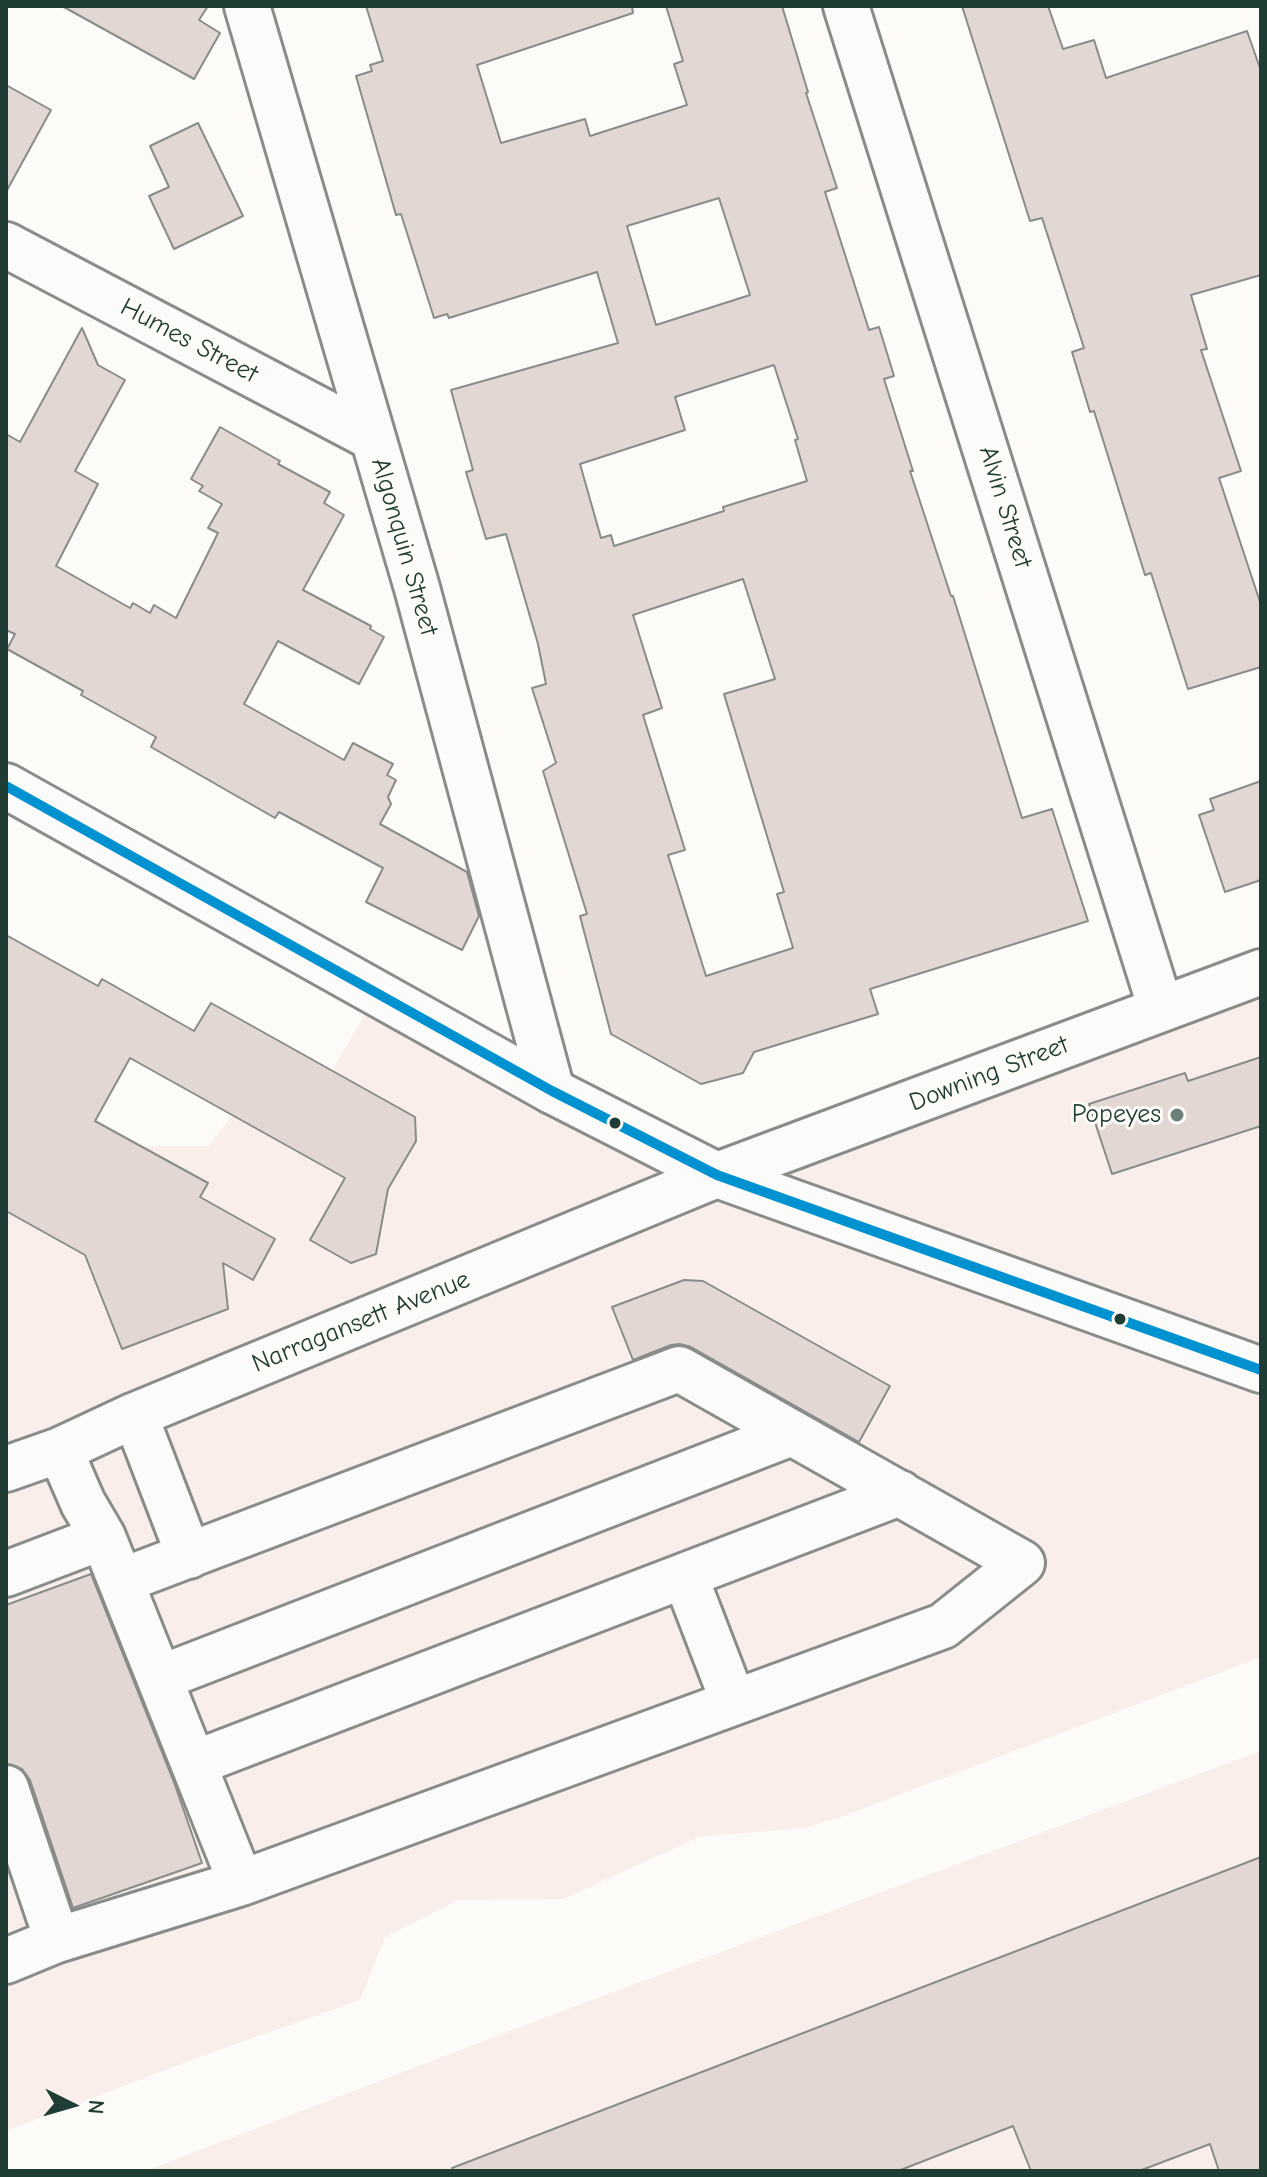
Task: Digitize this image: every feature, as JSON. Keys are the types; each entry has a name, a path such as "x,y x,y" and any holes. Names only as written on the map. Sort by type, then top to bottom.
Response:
{"street":[{"name":"Algonquin Street","path":"247,6 421,603 552,1091"},
{"name":"Alvin Street","path":"846,6 1161,1009"},
{"name":"Humes Street","path":"6,245 373,438"},
{"path":"6,786 552,1091 717,1175 1261,1370"},
{"name":"Downing Street","path":"717,1175 1261,972"},
{"name":"Narragansett Avenue","path":"6,1469 60,1450 135,1415 717,1175"},
{"path":"6,1961 57,1940 241,1883 943,1626 1022,1563 679,1369 121,1581"},
{"path":"135,1415 189,1556"},
{"path":"160,1678 792,1433"},
{"path":"60,1450 83,1503 103,1537 241,1883"},
{"path":"195,1763 900,1493"},
{"path":"6,1574 103,1537"},
{"path":"685,1576 733,1701"},
{"path":"6,1788 57,1940"}],"shaded area":[{"path":"1261,977 1261,1657 838,1818 803,1828 699,1837 563,1899 458,1900 385,1937 360,2000 6,2131 6,1146 208,1146 243,1102 316,1098 367,1011 695,1171"},
{"path":"1261,1751 1261,2171 145,2171 552,2015"}],"building":[{"path":"62,6 208,6 199,20 220,33 194,79"},
{"path":"366,6 632,6 633,13 477,65 501,143 585,119 590,136 687,105 674,64 683,61 666,6 782,6 837,188 825,192 869,330 879,327 894,376 884,379 913,471 910,471 953,596 1022,818 1052,809 1088,921 870,989 878,1014 754,1052 743,1073 701,1084 611,1034 580,916 587,914 543,771 556,763 532,688 546,684 538,644 506,534 486,539 466,472 473,470 451,390 618,343 597,272 449,318 447,314 434,318 401,214 396,215 356,76 372,71 370,65 383,61","holes":["719,198 750,295 656,325 627,226","774,365 798,439 795,440 807,481 614,546 611,535 601,538 580,464 685,430 675,397","743,579 775,679 724,694 784,892 777,894 793,948 706,976 668,855 685,850 643,715 662,708 633,615"]},
{"path":"962,6 1048,6 1063,49 1094,40 1106,78 1247,31 1261,71 1261,275 1191,295 1207,349 1201,350 1241,471 1219,478 1261,605 1261,667 1188,689 1151,573 1145,575 1094,411 1090,412 1072,352 1084,348 1042,218 1030,221"},
{"path":"6,85 51,110 6,192"},
{"path":"198,123 243,216 174,249 149,196 169,187 150,146"},
{"path":"82,328 98,365 125,380 75,471 98,484 56,566 130,608 133,603 150,613 154,605 176,618 218,533 208,528 222,504 199,491 203,486 191,479 220,427 330,492 324,503 344,515 303,590 371,626 370,629 384,637 359,684 278,641 244,704 344,760 353,743 393,764 387,775 396,780 388,797 391,804 380,824 467,872 479,916 462,950 366,902 383,868 279,812 275,818 151,747 156,737 81,695 83,691 7,649 15,634 6,630 6,434 20,442"},
{"path":"1261,781 1261,880 1225,892 1199,815 1214,810 1210,799"},
{"path":"6,935 98,986 102,979 194,1031 211,1003 415,1117 416,1141 388,1189 376,1254 351,1263 310,1240 345,1178 130,1058 95,1121 208,1183 200,1197 275,1239 253,1280 223,1263 228,1309 122,1349 85,1255 6,1211"},
{"name":"Popeyes","path":"1261,1057 1261,1126 1112,1174 1089,1104 1185,1073 1188,1081"},
{"path":"684,1280 703,1281 890,1386 859,1442 691,1347 671,1345 633,1360 612,1307"},
{"path":"91,1574 175,1785 202,1863 73,1908 30,1780 22,1769 6,1764 6,1605"},
{"path":"1261,1857 1261,2171 1219,2171 1210,2144 1139,2171 1031,2171 1013,2126 898,2171 453,2171 452,2168"}],"transit line":[{"path":"6,786 552,1091 717,1175 1261,1370"}],"place":[{"name":"Popeyes","path":"1177,1115"}]}
